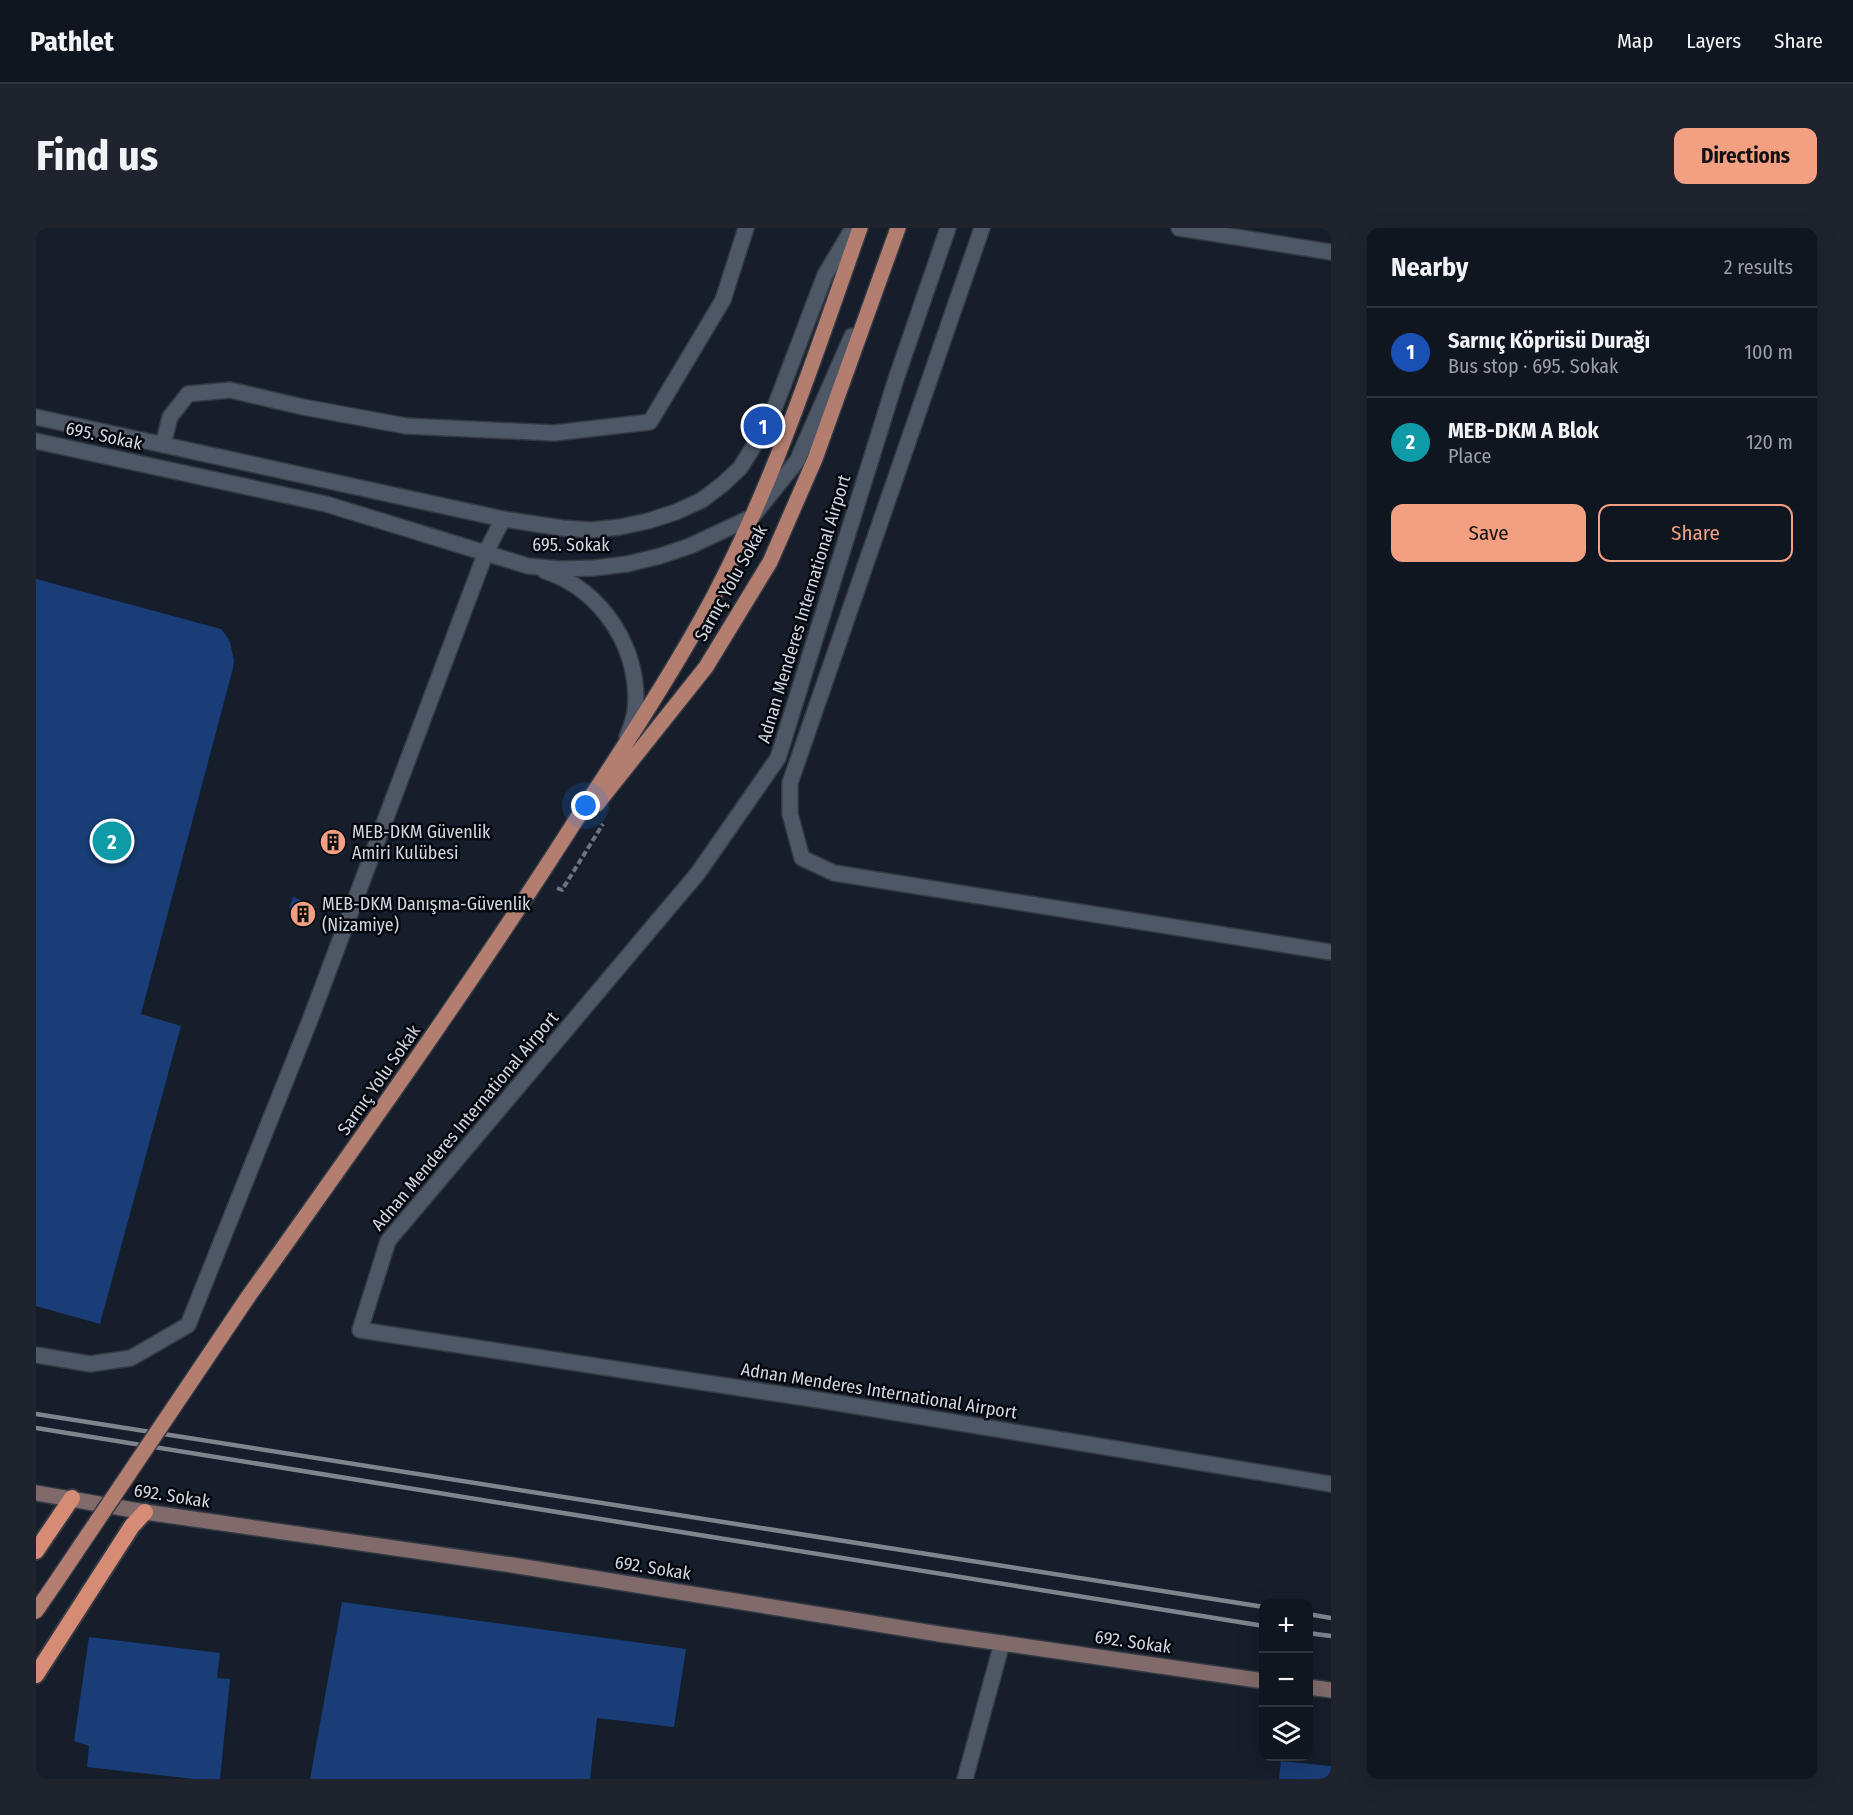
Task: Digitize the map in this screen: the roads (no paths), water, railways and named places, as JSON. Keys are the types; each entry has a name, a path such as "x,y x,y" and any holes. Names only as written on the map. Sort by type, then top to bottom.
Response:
{"highway":[{"path":"36,1551 72,1498"},
{"path":"36,1675 132,1526 145,1512"}],"main road":[{"name":"Sarnıç Yolu Sokak","path":"36,1611 248,1297 422,1053 537,882 623,748 701,619 752,516 801,393 860,228"},
{"name":"Sarnıç Yolu Sokak","path":"537,882 706,667 770,562 815,459 898,228"},
{"name":"692. Sokak","path":"36,1493 145,1512 512,1565 1002,1643 1259,1680"},
{"path":"1313,1688 1331,1690"}],"street":[{"path":"163,445 171,417 188,394 230,390 303,407 406,426 554,433 650,422 723,300 746,228"},
{"name":"695. Sokak","path":"36,417 503,519 591,530 648,521 702,500 740,468 776,404 825,275 854,228"},
{"name":"695. Sokak","path":"36,441 326,504 528,566 561,569 594,568 638,561 690,546 752,516 797,461 898,228"},
{"name":"Adnan Menderes International Airport","path":"948,228 896,379 778,758 698,873 388,1241 360,1330 831,1402 1331,1484"},
{"path":"982,228 790,783 790,814 802,858 834,873 1331,952"},
{"path":"1179,228 1331,252"},
{"path":"36,1355 90,1364 131,1358 188,1325 310,1020 486,552 503,519"},
{"path":"528,566 549,572 587,594 603,610 626,647 633,669 636,691 635,713 623,748"},
{"path":"965,1779 1002,1643"}],"railway":[{"path":"36,1414 1259,1606"},
{"path":"36,1428 1259,1625"},
{"path":"1313,1615 1331,1618"},
{"path":"1313,1634 1331,1636"}],"place":[{"name":"Sarnıç Köprüsü Durağı","path":"763,426"},
{"name":"MEB-DKM A Blok","path":"112,841"},
{"name":"MEB-DKM Güvenlik Amiri Kulübesi","path":"333,842"},
{"name":"MEB-DKM Danışma-Güvenlik (Nizamiye)","path":"303,914"}]}
